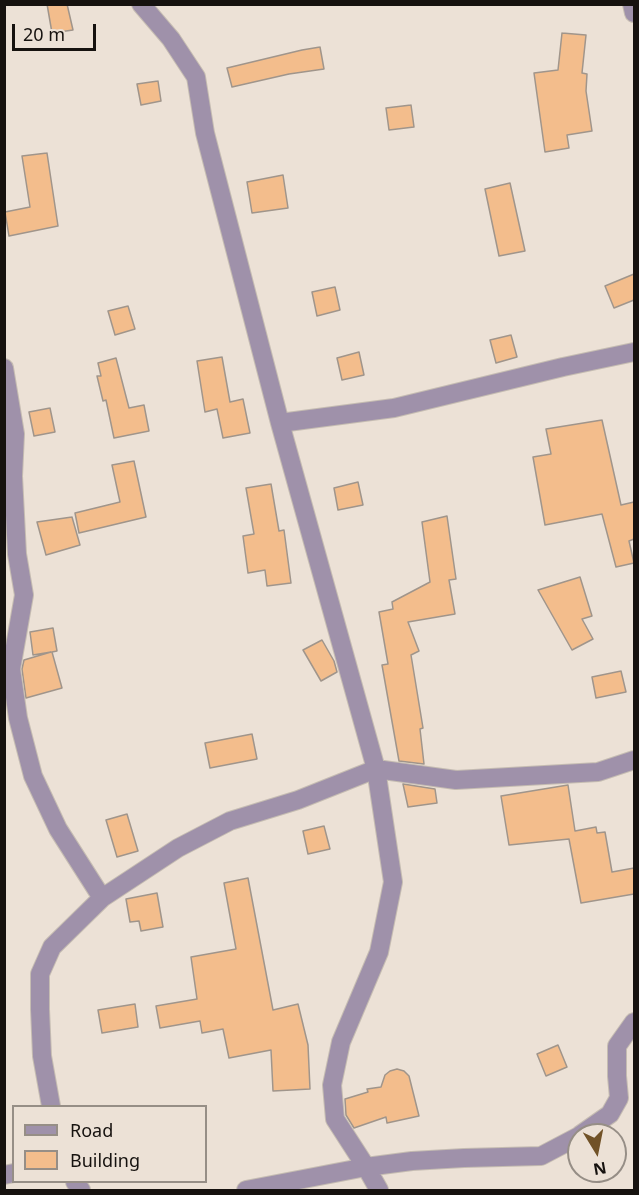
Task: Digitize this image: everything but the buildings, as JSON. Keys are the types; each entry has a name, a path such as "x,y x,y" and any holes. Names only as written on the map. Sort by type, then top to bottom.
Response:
{"street":[{"path":"141,4 171,39 196,76 205,133 280,423 376,769 393,882 379,952 341,1042 332,1085 335,1119 379,1191"},
{"path":"632,4 634,13"},
{"path":"280,423 394,408 634,352"},
{"path":"4,368 15,434 13,476 17,554 24,595 11,669 18,718 33,776 58,829 102,898"},
{"path":"51,1105 42,1056 40,974 52,947 102,898 178,848 230,821 298,800 376,769 456,780 598,772 634,760"},
{"path":"597,1123 610,1114 619,1098 616,1046 634,1022"},
{"path":"246,1191 366,1167 412,1161 541,1156 567,1142"}]}
